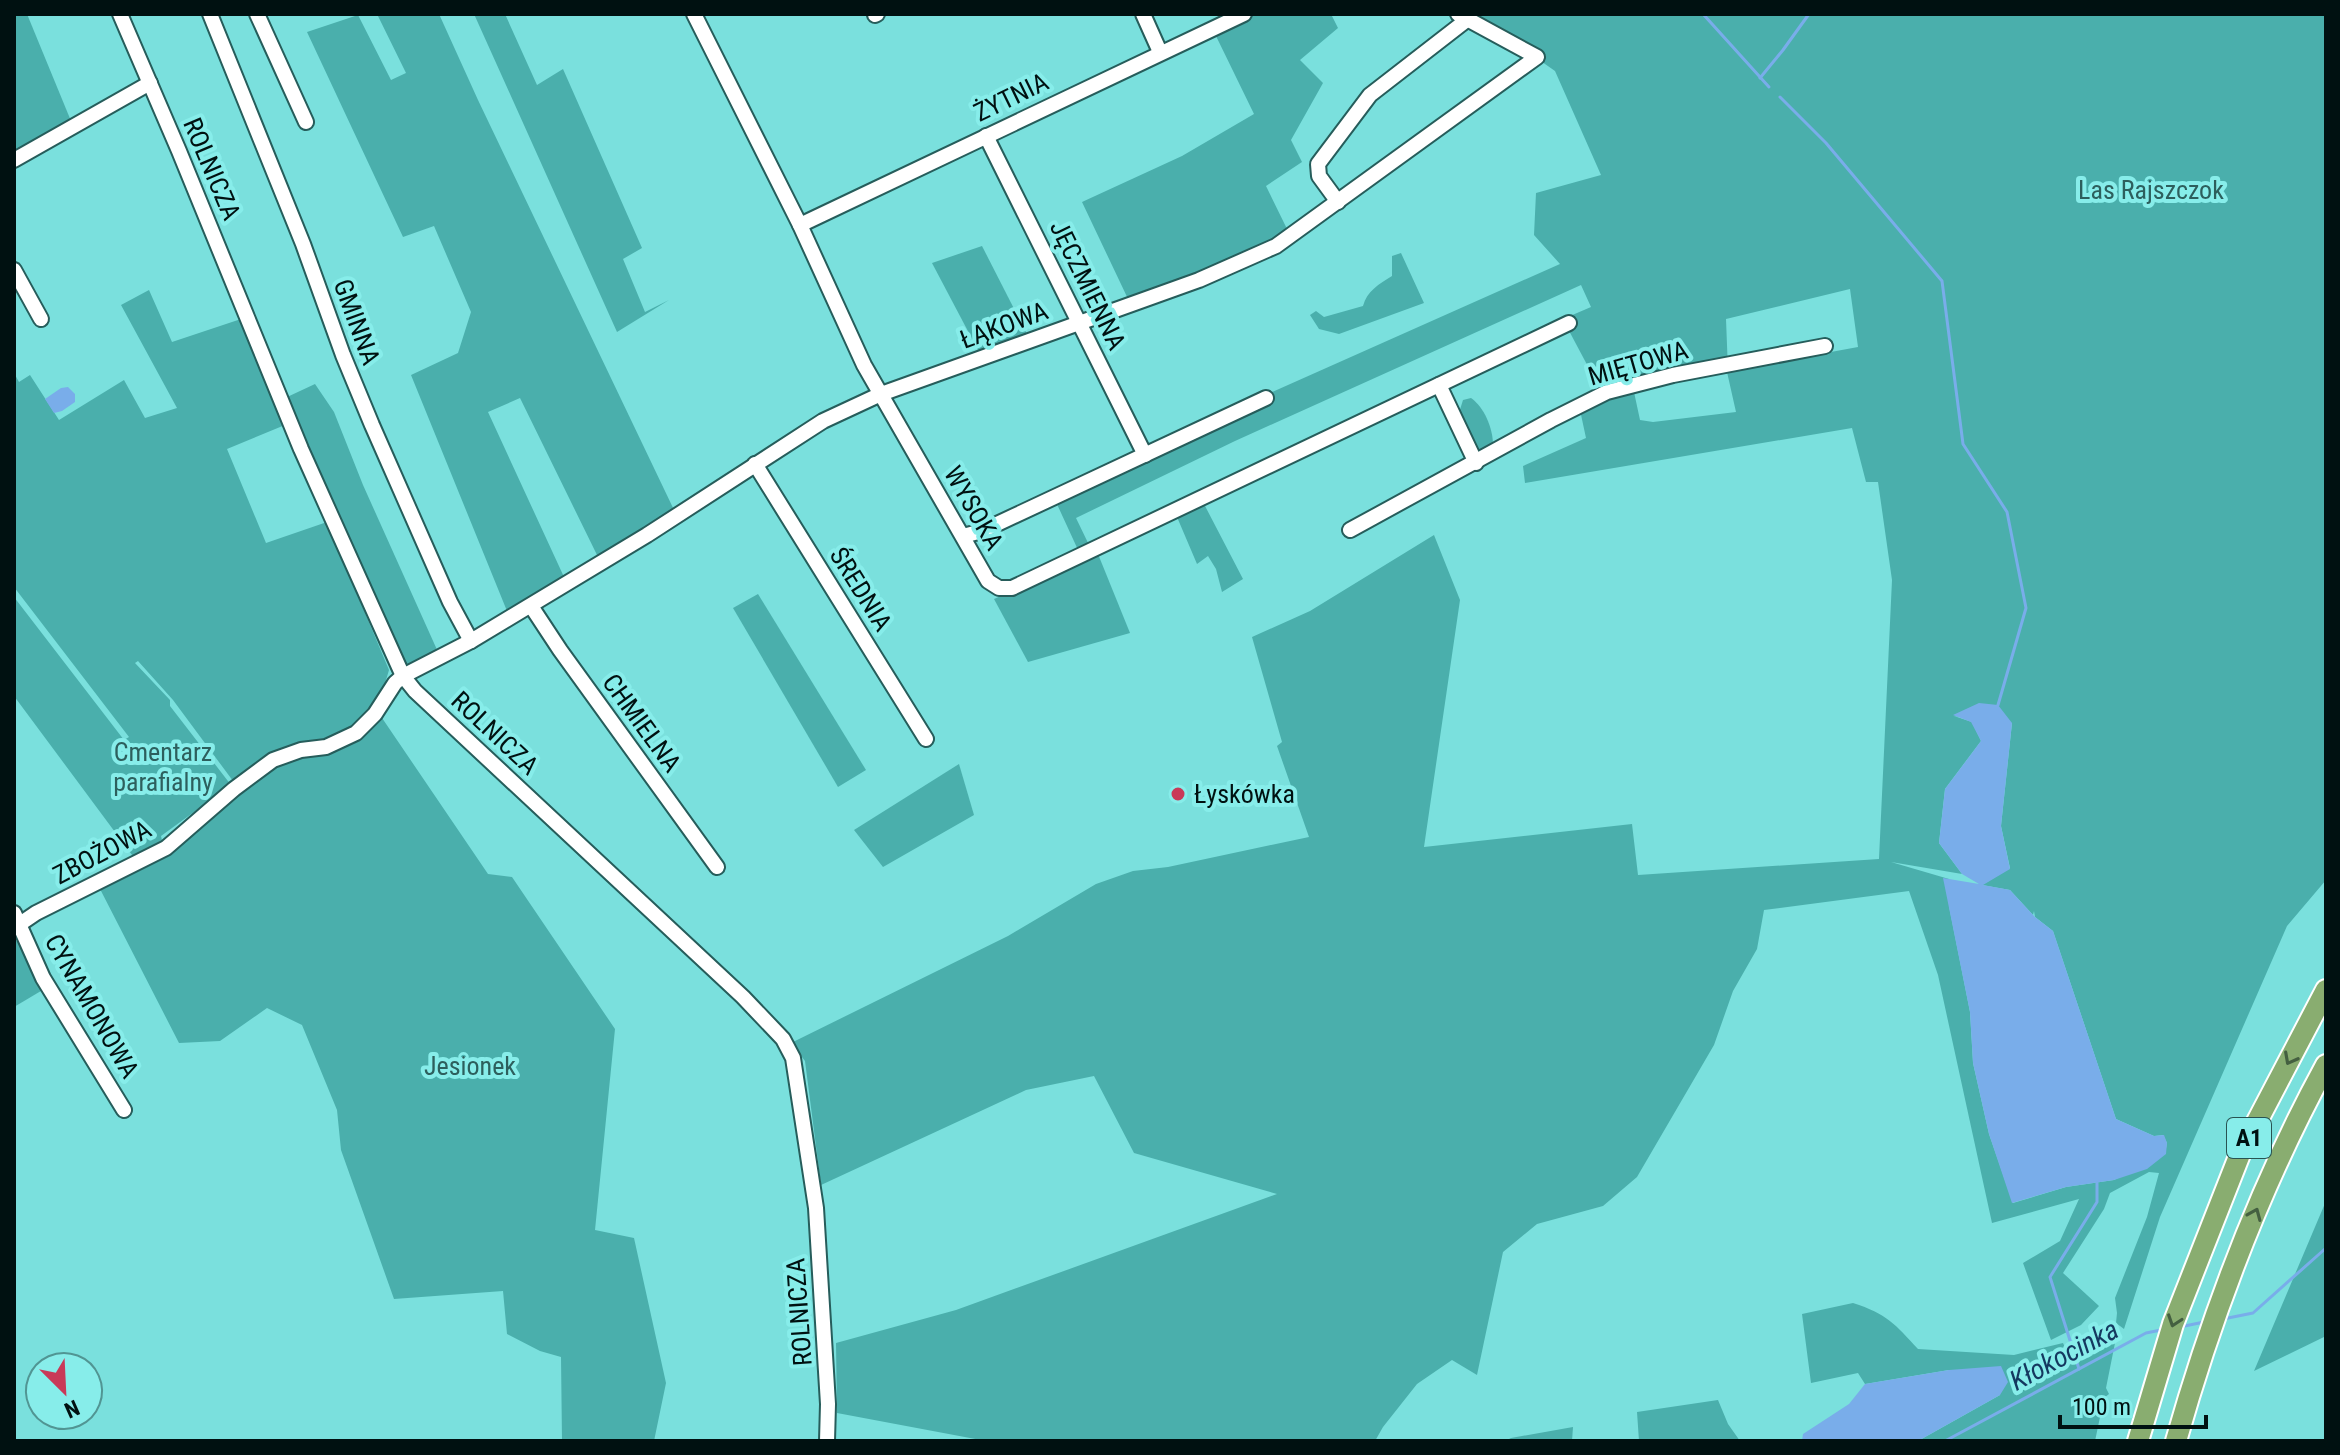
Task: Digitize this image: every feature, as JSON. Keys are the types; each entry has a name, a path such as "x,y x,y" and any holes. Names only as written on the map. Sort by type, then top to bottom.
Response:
{"highway":[{"name":"A1","path":"2138,1441 2185,1292 2240,1154 2326,990"},
{"name":"A1","path":"2176,1441 2226,1286 2264,1191 2326,1065"}],"street":[{"name":"ROLNICZA","path":"120,14 301,449 403,676 415,691 743,997 788,1045 795,1065 816,1208 828,1404 827,1441"},
{"name":"GMINNA","path":"210,14 372,425 450,602 471,641"},
{"path":"257,14 306,122"},
{"name":"WYSOKA","path":"694,14 800,225 864,365 988,581 999,588 1012,588 1569,323"},
{"path":"1143,14 1160,52"},
{"name":"ŻYTNIA","path":"800,225 1244,14"},
{"path":"1338,202 1319,176 1318,164 1370,95 1463,17"},
{"name":"ŁĄKOWA","path":"403,676 531,606 823,421 881,394 1240,264 1276,246 1537,57 1463,17"},
{"path":"14,160 150,83"},
{"name":"JĘCZMIENNA","path":"986,136 1145,455"},
{"path":"14,270 41,319"},
{"name":"MIĘTOWA","path":"1350,530 1607,392 1673,375 1825,346"},
{"path":"1439,385 1476,463"},
{"path":"963,536 982,531 1266,398"},
{"name":"ŚREDNIA","path":"755,464 926,739"},
{"name":"CHMIELNA","path":"531,606 717,867"},
{"name":"ZBOŻOWA","path":"16,922 166,848 273,760 301,750 326,747 356,733 375,714 403,676"},
{"name":"CYNAMONOWA","path":"16,922 43,978 124,1110"}],"green space":[{"path":"14,14 27,14 71,121 14,153"},
{"path":"377,14 439,14 675,512 598,557 520,398 488,412 564,577 507,611 411,375 458,353 471,312 434,226 403,237 307,32 358,15 391,80 406,73"},
{"path":"474,14 505,14 537,85 563,69 642,248 623,259 645,312 669,300 617,332"},
{"path":"1256,14 1331,14 1338,28 1300,60 1323,83 1291,140 1302,162 1266,186 1288,231 1200,274 1129,301 1082,202 1182,156 1254,114 1216,36"},
{"name":"Las Rajszczok","path":"1474,14 2326,14 2326,880 2287,926 2160,1217 2124,1329 2116,1323 2115,1298 2147,1217 2159,1173 2149,1172 2110,1193 2104,1209 2063,1273 2099,1306 2081,1325 2051,1340 2023,1263 2060,1241 2079,1199 1992,1223 1938,975 1909,891 1764,910 1757,949 1733,991 1714,1045 1637,1177 1603,1206 1537,1224 1503,1252 1477,1375 1452,1360 1417,1384 1375,1441 986,1441 837,1413 836,1343 956,1310 1277,1194 1134,1153 1094,1076 1026,1090 821,1185 805,1061 791,1043 1008,936 1096,884 1133,871 1168,867 1309,837 1277,746 1282,742 1252,637 1310,611 1434,535 1460,600 1424,847 1632,824 1638,875 1879,859 1892,580 1878,482 1866,482 1852,428 1525,483 1523,466 1586,438 1580,410 1595,402 1634,392 1640,420 1653,422 1736,412 1727,372 1601,391 1567,327 1577,324 1570,316 1591,307 1581,285 1235,441 1076,518 1090,547 1079,552 1056,502 1273,401 1270,393 1560,264 1534,235 1536,193 1601,175 1555,71","holes":["1850,289 1858,347 1728,371 1726,319","1954,716 2012,723 2001,826 2010,868 1982,885 2010,890 2053,931 2116,1119 2154,1136 2163,1135 2167,1143 2165,1154 2114,1180 2066,1187 2013,1203 1989,1134 1973,1063 1970,1012 1949,906 1949,879 1891,862 1962,874 1939,843 1945,789 1981,741 1972,722"]},
{"path":"982,246 1028,336 980,354 932,263"},
{"path":"1401,253 1424,303 1339,334 1319,329 1310,315 1316,311 1324,317 1363,306 1371,292 1392,276 1392,256"},
{"name":"Jesionek","path":"149,290 172,342 241,319 285,425 227,449 266,543 327,522 389,670 381,697 380,715 488,874 512,877 615,1029 595,1230 634,1238 666,1383 654,1441 562,1441 561,1357 540,1351 507,1334 503,1291 394,1299 341,1150 337,1110 302,1025 267,1008 220,1041 179,1043 99,887 161,858 238,795 236,785 173,700 138,661 135,663 170,700 170,706 231,785 161,836 163,845 135,859 14,696 14,597 124,740 129,737 14,587 14,373 19,382 30,375 59,420 124,380 145,418 177,408 121,305"},
{"path":"315,384 334,412 363,485 438,652 411,665 403,665 285,398"},
{"path":"1471,398 1484,412 1493,438 1493,445 1480,452 1458,416 1463,400"},
{"path":"1204,504 1243,579 1222,592 1216,569 1208,556 1197,564 1177,517"},
{"path":"1098,554 1130,633 1028,662 994,599"},
{"path":"758,594 866,770 838,787 733,608"},
{"path":"959,764 974,815 883,867 854,830"},
{"path":"14,940 22,943 46,988 14,1007"},
{"path":"2326,1201 2326,1339 2324,1337 2254,1371"},
{"path":"1853,1303 1890,1321 1918,1349 2014,1355 2063,1343 2071,1361 2116,1338 2106,1388 2109,1394 2104,1398 2095,1441 1918,1441 2000,1395 1949,1370 1865,1384 1858,1373 1811,1383 1802,1314"},
{"path":"1718,1400 1728,1424 1740,1441 1639,1441 1637,1412"},
{"path":"1573,1427 1572,1441 1505,1441 1511,1438"}],"shaded area":[{"path":"68,387 75,394 75,402 54,413 45,399"},
{"path":"1979,703 1998,705 2012,723 2001,826 2010,869 1983,885 2010,890 2053,931 2116,1119 2154,1136 2164,1135 2167,1143 2166,1154 2147,1169 2114,1180 2066,1187 2012,1203 1989,1134 1973,1063 1970,1012 1943,878 1979,884 1962,874 1939,843 1945,789 1981,741 1971,722 1953,715"},
{"path":"2001,1366 2008,1382 2000,1395 1918,1441 1802,1441 1803,1434 1849,1404 1865,1384 1949,1370"}],"waterway":[{"path":"1703,14 1769,87"},
{"path":"1760,78 1809,14"},
{"path":"1780,97 1826,143 1942,281 1963,444 2007,512 2026,608 1998,705"},
{"path":"2079,1369 2050,1277 2097,1202 2097,1183"},
{"name":"Kłokocinka","path":"2223,1319 2253,1313 2326,1248"},
{"name":"Kłokocinka","path":"2180,1327 2204,1322"},
{"name":"Kłokocinka","path":"1945,1441 2146,1333 2161,1330"}],"place":[{"name":"Łyskówka","path":"1178,794"}],"park label":[{"name":"Cmentarz parafialny","path":"163,767"}]}
